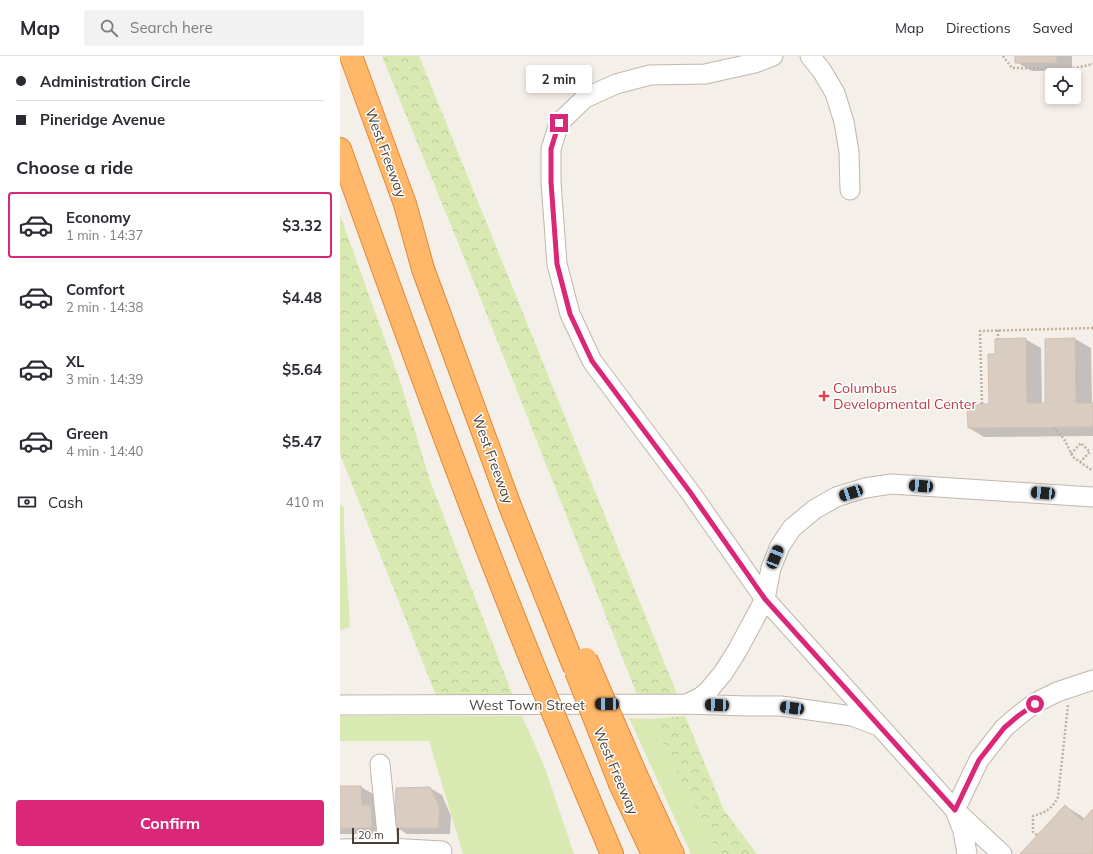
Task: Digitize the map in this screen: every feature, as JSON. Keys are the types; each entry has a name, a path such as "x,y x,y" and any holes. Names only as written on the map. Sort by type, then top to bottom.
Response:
{"highway":[{"name":"West Freeway","path":"351,56 405,204 423,269 507,499 550,607 579,661 628,780 653,854"},
{"path":"340,149 501,586 612,854"},
{"path":"628,780 673,854"},
{"path":"583,785 597,854"}],"street":[{"path":"773,56 755,63 705,74 650,75 616,84 585,98 559,123 551,149 551,182 557,264 570,314 592,361 690,492 765,599 955,810 1002,854"},
{"path":"810,56 822,71 834,93 844,122 848,152 850,190"},
{"path":"687,704 701,697 708,691 723,673 737,651 765,599 771,568 780,546 792,528 815,509 836,498 865,488 891,484 1093,496"},
{"path":"966,854 963,831 955,810 979,760 1004,728 1035,704 1057,692 1093,680"},
{"name":"West Town Street","path":"340,705 687,704 781,706 852,716 879,726"},
{"path":"380,764 389,851"},
{"path":"340,849 442,851"}],"path":[{"path":"1003,56 1012,68 1070,69 1093,65"},
{"path":"982,404 980,331 1093,328"},
{"path":"998,330 998,339"},
{"path":"1053,428 1064,439 1073,457 1093,471"},
{"path":"1071,454 1081,443 1090,452 1080,462"},
{"path":"1036,835 1033,832 1034,816 1046,812 1052,807 1058,797 1069,701"}],"green space":[{"path":"382,56 419,56 677,694 638,697 476,287"},
{"path":"340,215 401,384 430,481 513,696 437,698 340,454"},
{"path":"340,505 344,508 350,627 340,630"},
{"path":"340,716 522,716 545,768 574,854 463,854 429,741 340,741"},
{"path":"685,716 724,810 757,854 718,854 651,719"},
{"path":"629,718 651,719 718,854 691,854"}],"building":[{"path":"1015,56 1057,56 1056,63 1015,63"},
{"path":"1026,338 1027,403 1045,403 1045,339 1075,338 1076,403 1093,403 1093,427 968,428 967,404 989,404 988,354 995,354 995,339"},
{"path":"340,786 361,786 362,805 371,805 372,828 340,828"},
{"path":"430,787 440,808 438,828 395,828 396,788"},
{"path":"1065,805 1082,821 1093,809 1093,854 1020,854"}],"place":[{"name":"Columbus Developmental Center","path":"824,396"}],"route":[{"path":"559,123 551,149 551,182 557,264 570,314 592,361 690,492 765,599 955,810 979,760 1004,728 1035,704"}]}
